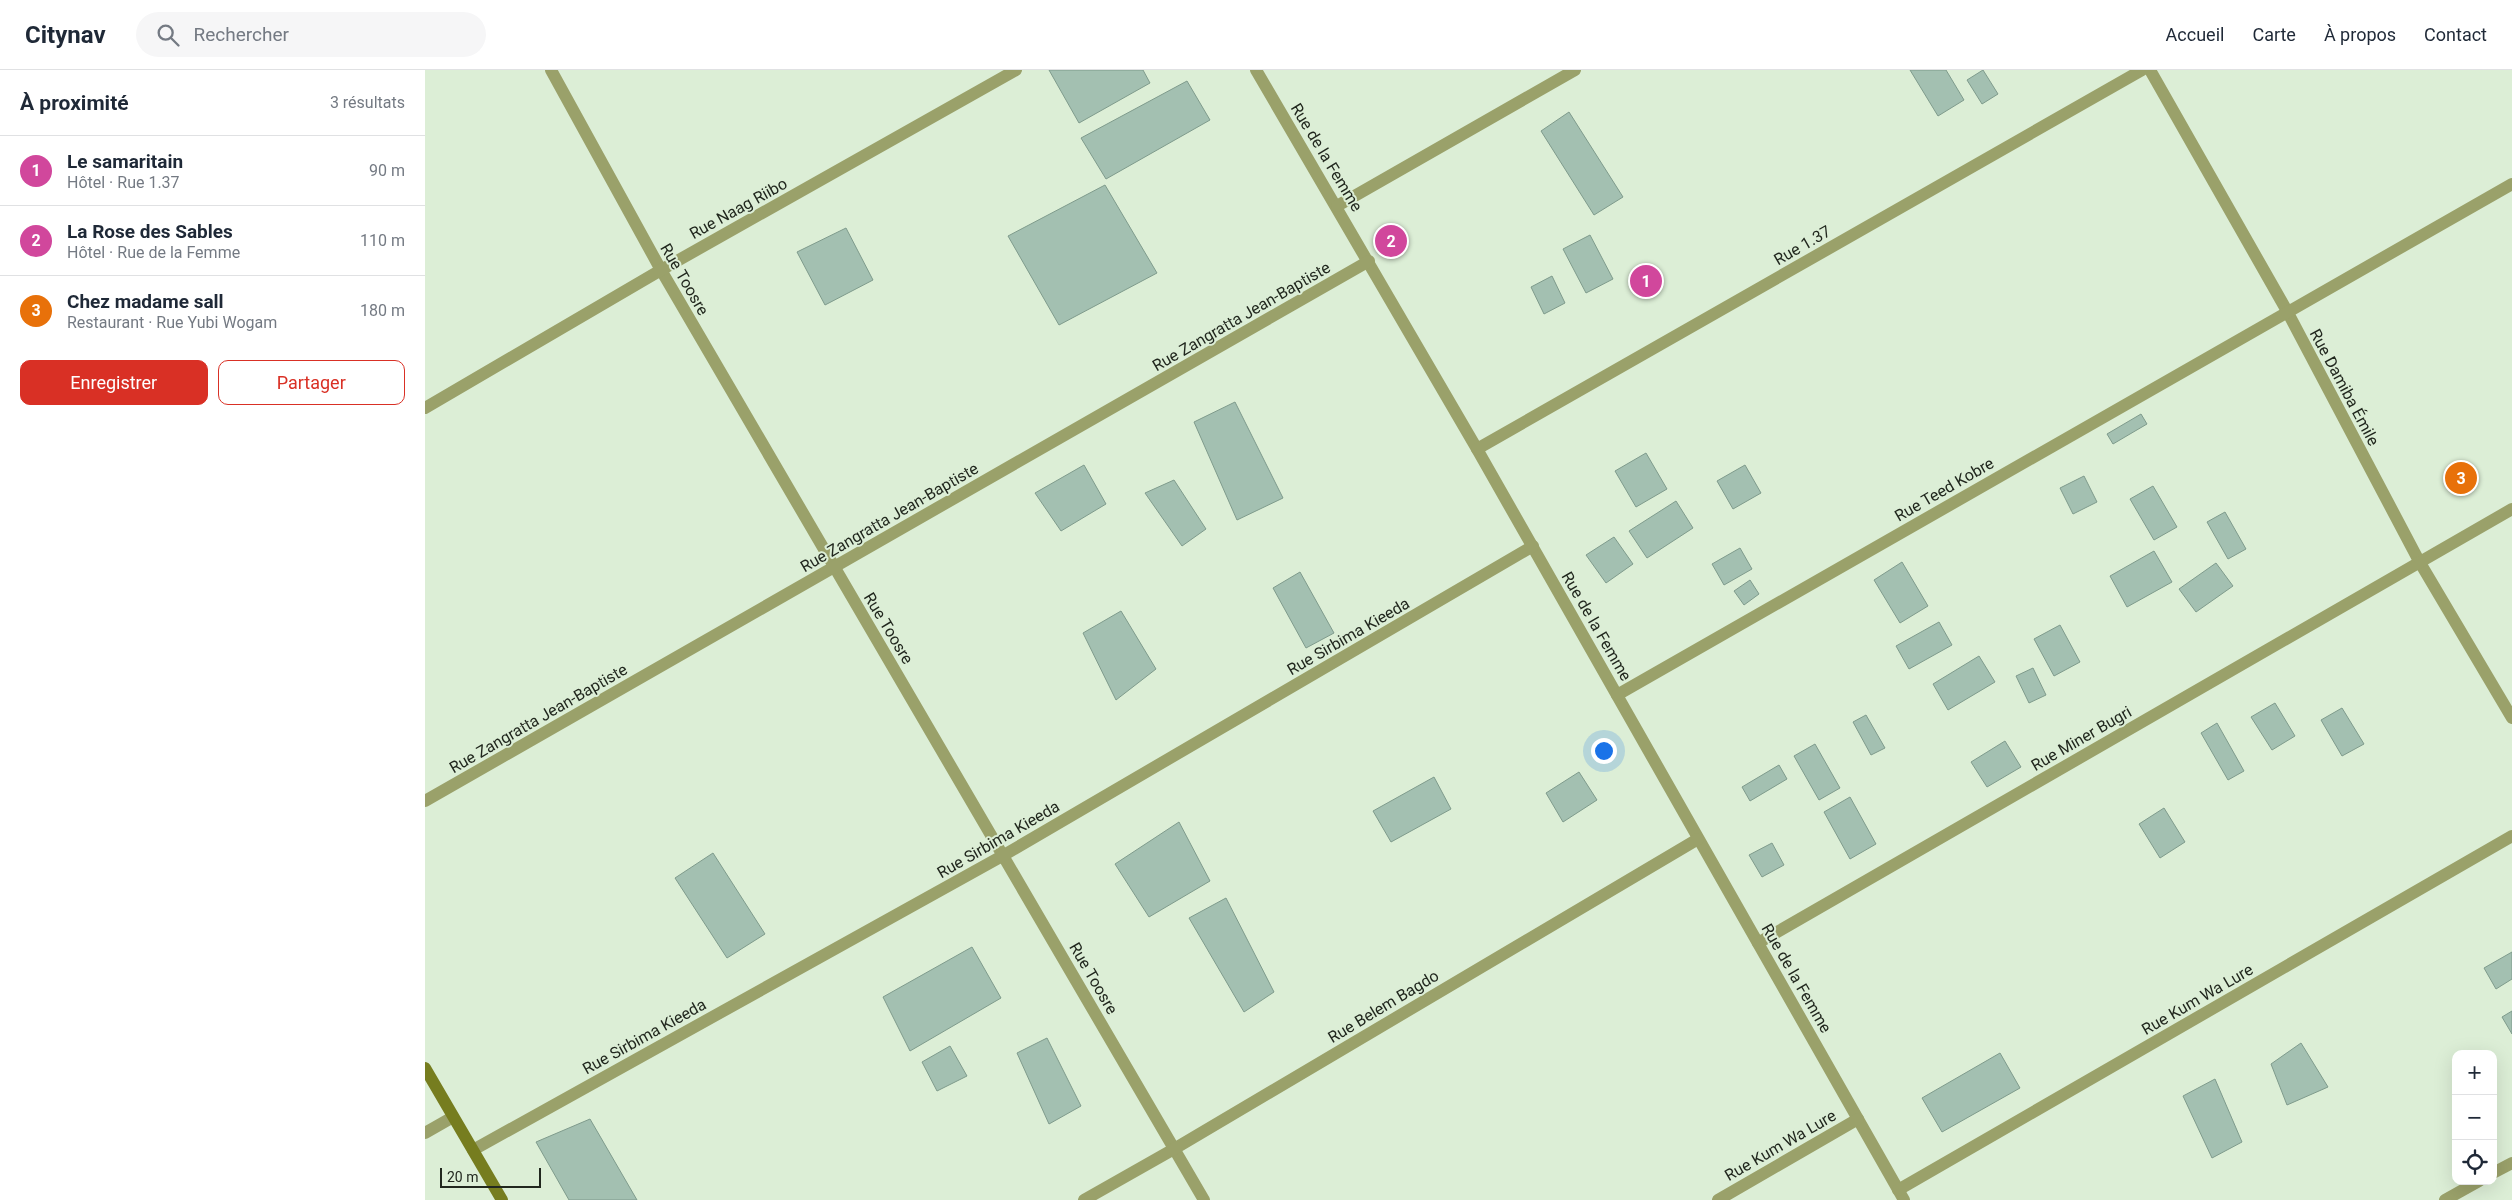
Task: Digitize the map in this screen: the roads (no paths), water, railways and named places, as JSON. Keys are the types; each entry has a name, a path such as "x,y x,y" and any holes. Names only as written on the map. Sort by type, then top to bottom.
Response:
{"main road":[{"path":"425,1068 502,1200"}],"street":[{"name":"Rue Toosre","path":"551,70 661,270 833,568 1004,855 1204,1200"},
{"name":"Rue Naag Riibo","path":"425,408 661,270 1016,70"},
{"name":"Rue de la Femme","path":"1256,70 1337,206 1533,546 1901,1195"},
{"path":"1337,206 1575,70"},
{"name":"Rue 1.37","path":"1477,449 2142,70"},
{"name":"Rue Damiba Émile","path":"2150,70 2287,311 2419,561 2512,718"},
{"name":"Rue Teed Kobre","path":"1617,695 2512,184"},
{"name":"Rue Zangratta Jean-Baptiste","path":"425,801 1369,261"},
{"name":"Rue Miner Bugri","path":"1758,943 2512,509"},
{"name":"Rue Sirbima Kieeda","path":"473,1150 1004,855 1533,546"},
{"name":"Rue Kum Wa Lure","path":"1901,1195 2512,836"},
{"name":"Rue Belem Bagdo","path":"1084,1200 1174,1149 1698,839"},
{"path":"425,1133 453,1116"},
{"name":"Rue Kum Wa Lure","path":"1717,1200 1858,1119"},
{"path":"2497,1172 2512,1163"},
{"path":"2445,1200 2472,1185"}],"place":[{"name":"La Rose des Sables","path":"1391,241"},
{"name":"Le samaritain","path":"1646,281"},
{"name":"Chez madame sall","path":"2461,478"}]}
